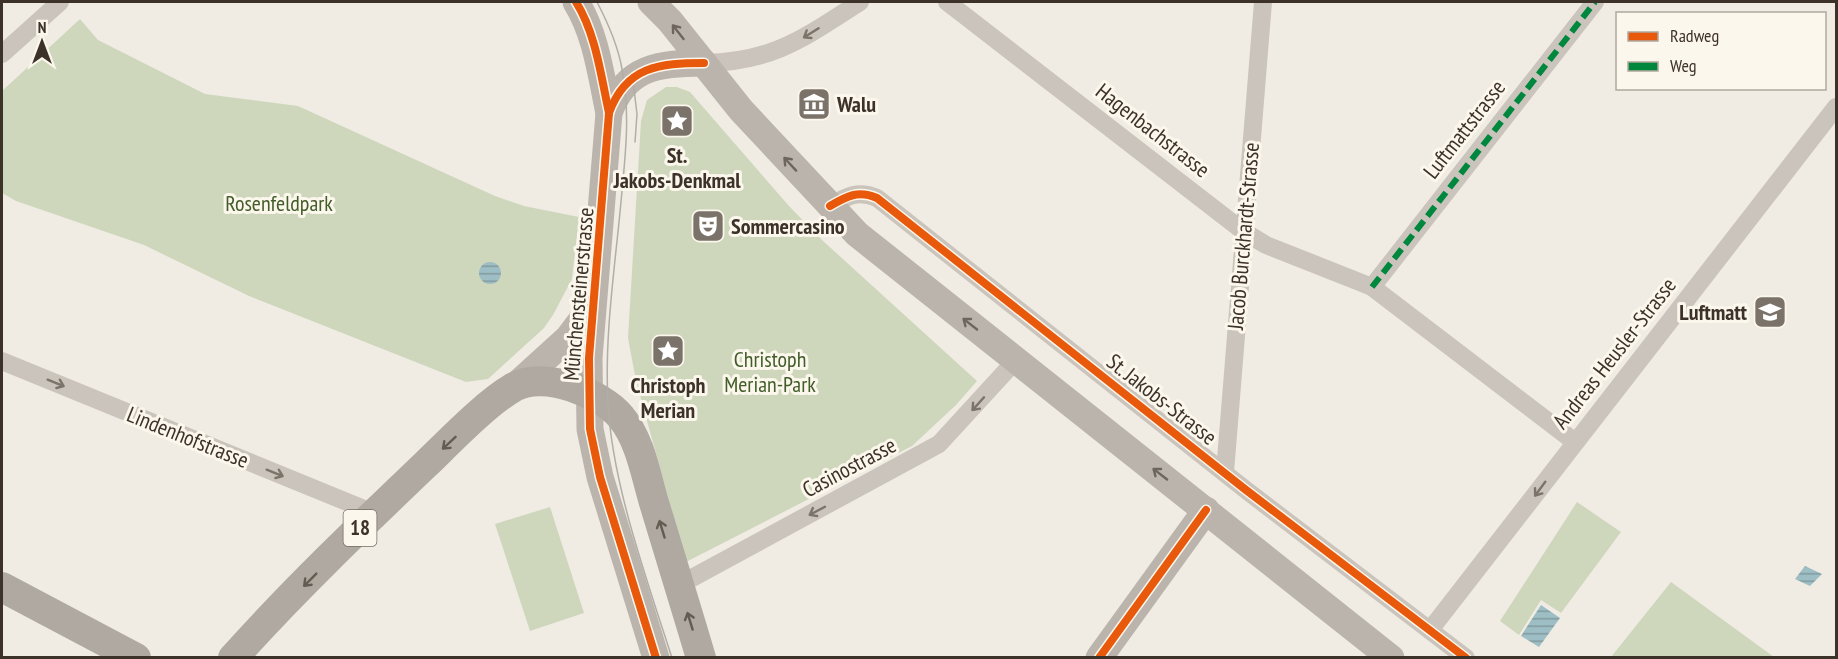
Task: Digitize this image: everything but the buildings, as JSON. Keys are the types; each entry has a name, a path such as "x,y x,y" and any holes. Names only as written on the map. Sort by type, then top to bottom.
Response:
{"main road":[{"path":"576,2 582,11 598,58 609,113"},
{"path":"651,2 748,117 830,206 872,247 1391,657"},
{"name":"Münchensteinerstrasse","path":"656,657 600,477 594,453 588,392 609,113 617,94 641,72 660,65 704,63"},
{"path":"515,386 545,362 577,329 594,302"},
{"path":"515,386 546,382 588,392"},
{"name":"18","path":"233,657 374,513 466,427 515,386"},
{"name":"Münchensteinerstrasse","path":"588,392 617,412 636,443 701,657"},
{"path":"1099,657 1206,510"},
{"path":"2,587 136,657"}],"street":[{"path":"2,54 60,2"},
{"path":"704,63 756,59 778,51 860,2"},
{"name":"Hagenbachstrasse","path":"948,2 1243,231 1266,245 1372,287 1575,442"},
{"name":"Jacob Burckhardt-Strasse","path":"1225,472 1263,2"},
{"name":"Luftmattstrasse","path":"1372,287 1594,2"},
{"name":"Andreas Heusler-Strasse","path":"1430,630 1836,107"},
{"name":"St. Jakobs-Strasse","path":"830,206 853,194 861,193 877,198 1225,472 1466,657"},
{"name":"Casinostrasse","path":"679,585 939,444 1016,360"},
{"name":"Lindenhofstrasse","path":"2,361 374,513"}],"green space":[{"name":"Rosenfeldpark","path":"80,19 98,40 205,94 298,106 495,196 524,206 579,217 572,279 553,315 544,328 488,379 466,382 249,296 144,245 16,201 2,193 2,91"},
{"name":"Christoph Merian-Park","path":"666,87 677,87 690,92 789,206 822,240 977,381 956,405 912,446 686,562 636,381 628,338 641,121 647,100"},
{"path":"1577,502 1621,532 1561,613 1541,600 1519,635 1500,621"},
{"path":"550,507 584,613 530,631 495,524"},
{"path":"1671,582 1774,657 1611,657"}],"water":[{"path":"486,262 494,262 501,269 501,277 494,284 486,284 479,277 479,269"},
{"path":"1805,566 1822,574 1810,586 1795,579"},
{"path":"1541,605 1560,618 1539,647 1521,636"}],"tram line":[{"path":"597,2 620,60 627,115 608,350 607,377 611,434 623,499 672,658"},
{"path":"632,73 637,114 635,142"}],"marked path":[{"path":"1372,287 1595,2"}],"cycle path":[{"path":"576,2 593,41 609,113"},
{"path":"656,658 600,477 590,429 589,358 609,113 616,97 625,85 646,70 673,64 704,63"},
{"path":"830,206 858,194 877,198 1246,490 1466,658"},
{"path":"1099,658 1206,510"}],"place":[{"name":"Walu","path":"814,104"},
{"name":"St. Jakobs-Denkmal","path":"677,121"},
{"name":"Sommercasino","path":"708,226"},
{"name":"Luftmatt","path":"1770,312"},
{"name":"Christoph Merian","path":"668,351"}]}
